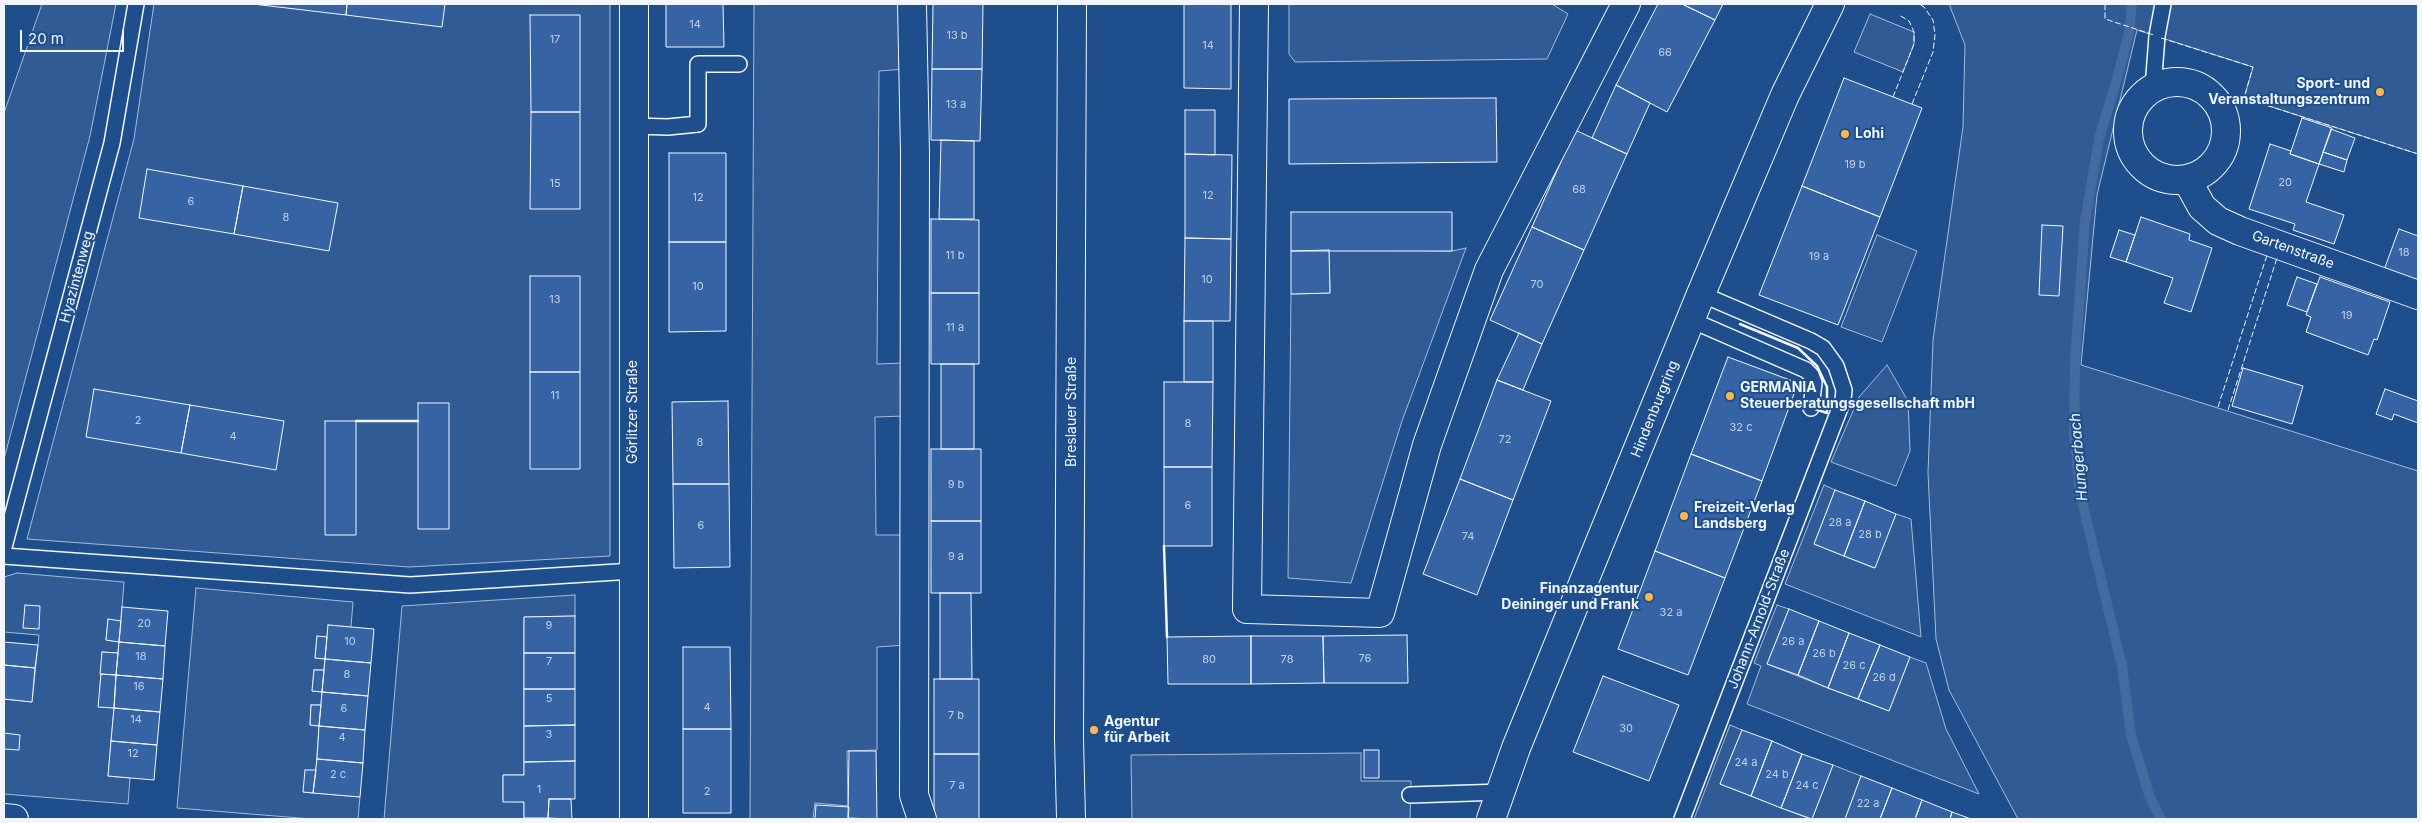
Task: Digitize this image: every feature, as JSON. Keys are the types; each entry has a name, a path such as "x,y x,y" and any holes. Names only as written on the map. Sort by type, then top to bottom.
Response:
{"street":[{"name":"Görlitzer Straße","path":"634,4 634,819"},
{"path":"912,4 915,154 914,795 922,819"},
{"name":"Breslauer Straße","path":"1071,819 1069,739 1072,4"},
{"path":"1254,4 1247,609 1380,613 1427,445 1489,270 1626,4"},
{"name":"Hindenburgring","path":"1491,819 1516,748 1691,320 1785,95 1830,4"},
{"path":"2170,82 2187,82 2203,88 2215,99 2224,114 2227,131 2224,148 2215,163 2203,173 2187,180 2170,180 2154,175 2141,165 2132,151 2128,137 2128,122 2133,108 2142,96 2154,88 2170,82"},
{"name":"Gartenstraße","path":"2187,180 2202,207 2218,221 2240,231 2418,295"},
{"path":"4,818 14,819"}],"lane":[{"name":"Hyazintenweg","path":"4,547 112,143 136,4"},
{"path":"2154,88 2157,36 2163,4"},
{"path":"634,126 668,127 698,124 698,64 739,64"},
{"name":"Johann-Arnold-Straße","path":"1682,819 1843,400 1844,390 1836,366 1823,348 1811,341 1702,294"},
{"path":"1691,320 1806,370 1811,375 1814,383 1811,408"},
{"path":"4,556 410,585 633,571"},
{"path":"1410,795 1502,792"}],"shaded area":[{"path":"42,4 116,4 90,136 4,459 4,113"},
{"path":"154,4 610,4 610,556 409,567 27,539 134,139"},
{"path":"754,4 906,4 905,69 879,71 877,364 903,363 904,416 875,417 876,535 905,535 906,645 877,647 877,750 847,751 848,806 815,803 813,819 750,819"},
{"path":"1289,4 1552,4 1568,14 1547,59 1295,62 1289,54"},
{"path":"1949,4 2418,4 2418,154 2244,98 2253,67 2137,30 2097,195 2081,365 2418,471 2418,819 2018,819 1949,690 1936,639 1928,473 1933,340 1963,127 1965,45"},
{"path":"1870,14 1914,32 1914,44 1903,72 1854,52"},
{"path":"1877,235 1917,251 1882,342 1841,327"},
{"path":"1466,248 1402,421 1351,583 1288,578 1291,294 1330,293 1329,250 1452,251"},
{"path":"1887,365 1908,401 1910,451 1896,486 1831,462 1859,397"},
{"path":"1824,485 1835,490 1814,544 1874,568 1896,514 1911,519 1921,637 1785,584"},
{"path":"17,573 124,582 121,621 108,620 106,640 119,642 118,653 102,652 99,707 114,708 108,776 130,778 128,804 4,794 4,699 32,702 39,635 4,632 4,577"},
{"path":"196,588 353,602 351,627 328,625 327,637 317,637 315,658 325,659 324,670 314,670 312,691 322,692 321,705 311,705 310,725 319,726 316,770 303,792 360,797 358,819 312,819 177,808"},
{"path":"575,595 575,616 524,617 524,775 503,775 503,801 524,802 524,818 572,819 384,819 402,606"},
{"path":"1777,605 1789,609 1767,664 1828,688 1889,711 1910,657 1926,663 1946,729 1979,794 1747,704 1761,666 1754,663"},
{"path":"1730,725 1742,730 1720,784 1810,819 1694,819"},
{"path":"1361,753 1361,781 1411,781 1410,819 1132,819 1131,755"},
{"path":"1833,765 1861,776 1845,819 1812,819"}],"building":[{"path":"253,4 347,4 346,15"},
{"path":"347,4 445,4 442,27 346,15"},
{"path":"666,4 723,4 724,47 666,47"},
{"path":"933,4 983,4 982,69 932,69"},
{"path":"1184,4 1231,4 1231,89 1184,88"},
{"path":"1658,4 1682,4 1715,20 1667,112 1616,85"},
{"path":"1682,4 1723,4 1715,20"},
{"path":"530,15 580,15 580,112 531,112"},
{"path":"932,69 982,69 980,141 931,140"},
{"path":"1844,78 1922,108 1880,217 1802,186"},
{"path":"1616,85 1650,103 1627,154 1592,138"},
{"path":"1496,98 1497,162 1289,164 1289,99"},
{"path":"1185,110 1215,110 1215,155 1185,154"},
{"path":"531,112 580,112 580,209 530,209"},
{"path":"2302,118 2332,128 2319,164 2290,154"},
{"path":"2331,129 2355,138 2347,160 2323,152"},
{"path":"1575,130 1627,154 1584,250 1532,227"},
{"path":"941,140 974,141 974,219 939,219"},
{"path":"2270,144 2291,151 2290,154 2319,164 2306,202 2344,215 2334,244 2293,230 2295,224 2249,209"},
{"path":"2323,152 2347,160 2344,172 2319,164"},
{"path":"669,153 726,153 726,242 669,242"},
{"path":"1185,154 1232,155 1231,239 1185,238"},
{"path":"147,169 243,186 234,234 139,218"},
{"path":"243,186 338,203 329,251 234,234"},
{"path":"1802,186 1880,217 1838,325 1759,295"},
{"path":"1291,212 1452,212 1452,251 1291,251"},
{"path":"2141,217 2190,234 2189,240 2212,248 2191,312 2164,303 2173,278 2126,262"},
{"path":"931,219 979,220 979,293 931,293"},
{"path":"2042,225 2063,226 2059,296 2039,295"},
{"path":"1532,227 1584,250 1542,344 1490,320"},
{"path":"2399,229 2418,236 2418,282 2384,270"},
{"path":"2119,230 2135,235 2126,262 2110,257"},
{"path":"1185,238 1231,239 1230,321 1184,321"},
{"path":"669,242 726,242 726,331 669,332"},
{"path":"1329,250 1330,293 1291,294 1291,251"},
{"path":"530,276 580,276 580,372 530,372"},
{"path":"2297,277 2317,284 2307,312 2287,305"},
{"path":"2320,277 2390,302 2377,340 2374,339 2368,355 2306,332 2311,317 2306,315"},
{"path":"931,293 979,293 979,364 931,364"},
{"path":"1184,321 1213,321 1213,382 1184,382"},
{"path":"1519,333 1542,344 1523,390 1497,380"},
{"path":"1728,357 1798,383 1762,481 1691,454"},
{"path":"941,364 974,364 974,449 941,449"},
{"path":"2243,368 2303,386 2292,424 2232,406"},
{"path":"530,372 580,372 580,469 530,469"},
{"path":"1497,380 1551,401 1513,500 1460,479"},
{"path":"1164,382 1213,382 1212,467 1164,467"},
{"path":"94,389 190,405 181,453 86,437"},
{"path":"2385,389 2418,401 2418,423 2394,414 2392,420 2376,414"},
{"path":"728,401 729,484 673,484 672,402"},
{"path":"418,403 449,403 449,529 418,529"},
{"path":"190,405 284,421 276,470 181,453"},
{"path":"325,421 356,421 356,535 325,535"},
{"path":"931,449 981,449 981,521 931,521"},
{"path":"1691,454 1762,481 1725,578 1655,551"},
{"path":"1164,467 1212,467 1212,546 1164,546"},
{"path":"1460,479 1513,500 1477,595 1423,574"},
{"path":"673,484 729,484 730,567 674,568"},
{"path":"1835,490 1865,501 1844,556 1814,544"},
{"path":"1865,501 1896,514 1875,568 1844,556"},
{"path":"931,521 981,521 981,593 931,593"},
{"path":"1655,551 1725,578 1688,675 1618,649"},
{"path":"940,593 971,593 972,679 940,679"},
{"path":"25,605 40,606 39,629 23,628"},
{"path":"122,607 168,611 165,646 119,642"},
{"path":"1789,609 1819,621 1798,675 1767,664"},
{"path":"575,616 575,653 524,653 524,617"},
{"path":"108,619 121,621 119,642 106,640"},
{"path":"1819,621 1849,633 1828,688 1798,675"},
{"path":"328,625 374,629 371,663 325,659"},
{"path":"1849,633 1880,645 1858,699 1828,688"},
{"path":"1407,635 1408,683 1324,683 1323,636"},
{"path":"317,636 327,637 325,659 315,658"},
{"path":"1251,636 1251,684 1168,684 1167,637"},
{"path":"1251,636 1323,636 1324,683 1251,684"},
{"path":"4,642 38,645 35,668 4,665"},
{"path":"119,642 165,646 163,679 116,675"},
{"path":"1880,645 1910,657 1889,711 1858,699"},
{"path":"683,647 730,647 731,729 683,729"},
{"path":"102,652 118,653 116,675 100,674"},
{"path":"524,653 575,653 575,689 524,689"},
{"path":"325,659 371,663 368,696 322,692"},
{"path":"4,665 35,668 32,702 4,699"},
{"path":"314,670 324,670 322,692 312,691"},
{"path":"101,674 116,675 114,708 98,707"},
{"path":"116,675 163,679 160,712 114,708"},
{"path":"1603,676 1679,705 1649,781 1573,752"},
{"path":"934,679 979,679 979,754 934,754"},
{"path":"524,689 575,689 575,725 524,726"},
{"path":"322,692 368,696 365,730 319,726"},
{"path":"311,705 321,705 319,726 310,725"},
{"path":"114,708 160,712 157,745 111,741"},
{"path":"575,725 575,761 524,762 524,726"},
{"path":"319,726 365,730 363,763 317,759"},
{"path":"683,729 731,729 731,813 683,813"},
{"path":"1742,730 1772,741 1751,796 1720,784"},
{"path":"4,733 20,735 19,750 4,749"},
{"path":"111,741 157,745 154,780 108,776"},
{"path":"1772,741 1802,754 1781,808 1751,796"},
{"path":"1364,750 1379,750 1379,778 1364,778"},
{"path":"849,751 876,751 877,819 848,818"},
{"path":"934,754 979,754 979,819 934,819"},
{"path":"1802,754 1833,765 1812,819 1781,808"},
{"path":"317,759 363,763 360,797 313,793"},
{"path":"575,761 575,799 549,799 548,818 524,818 524,802 503,802 503,775 524,775 524,762"},
{"path":"305,770 316,770 313,793 303,792"},
{"path":"1861,776 1892,788 1880,819 1845,819"},
{"path":"1892,788 1922,800 1915,819 1880,819"},
{"path":"549,799 571,799 572,819 548,818"},
{"path":"1922,800 1952,812 1950,819 1915,819"},
{"path":"816,805 849,807 848,819 815,819"},
{"path":"1952,812 1963,816 1971,819 1950,819"}],"waterway":[{"name":"Hungerbach","path":"2099,139 2129,33 2132,4"},
{"name":"Hungerbach","path":"2098,145 2085,221 2075,362 2074,432 2080,493 2122,666 2131,735 2150,798 2161,819"}],"fence":[{"path":"1912,104 1933,52 1935,35 1933,20 1924,7 1919,4"},
{"path":"2105,4 2105,19 2154,35"},
{"path":"1893,97 1914,44 1914,32 1909,21 1899,15"},
{"path":"2161,38 2253,67 2244,98 2418,154"},
{"path":"2218,407 2267,255"},
{"path":"2228,410 2277,258"}],"wall":[{"path":"1740,324 1798,348 1817,366 1827,387 1827,413 1815,409"},
{"path":"1791,401 1791,403 1808,407"},
{"path":"356,421 418,421"},
{"path":"1164,546 1167,637"}],"place":[{"name":"Sport- und Veranstaltungszentrum","path":"2380,92"},
{"name":"Lohi","path":"1845,134"},
{"name":"GERMANIA Steuerberatungsgesellschaft mbH","path":"1730,396"},
{"name":"Freizeit-Verlag Landsberg","path":"1684,516"},
{"name":"Finanzagentur Deininger und Frank","path":"1649,597"},
{"name":"Agentur für Arbeit","path":"1094,730"}]}
